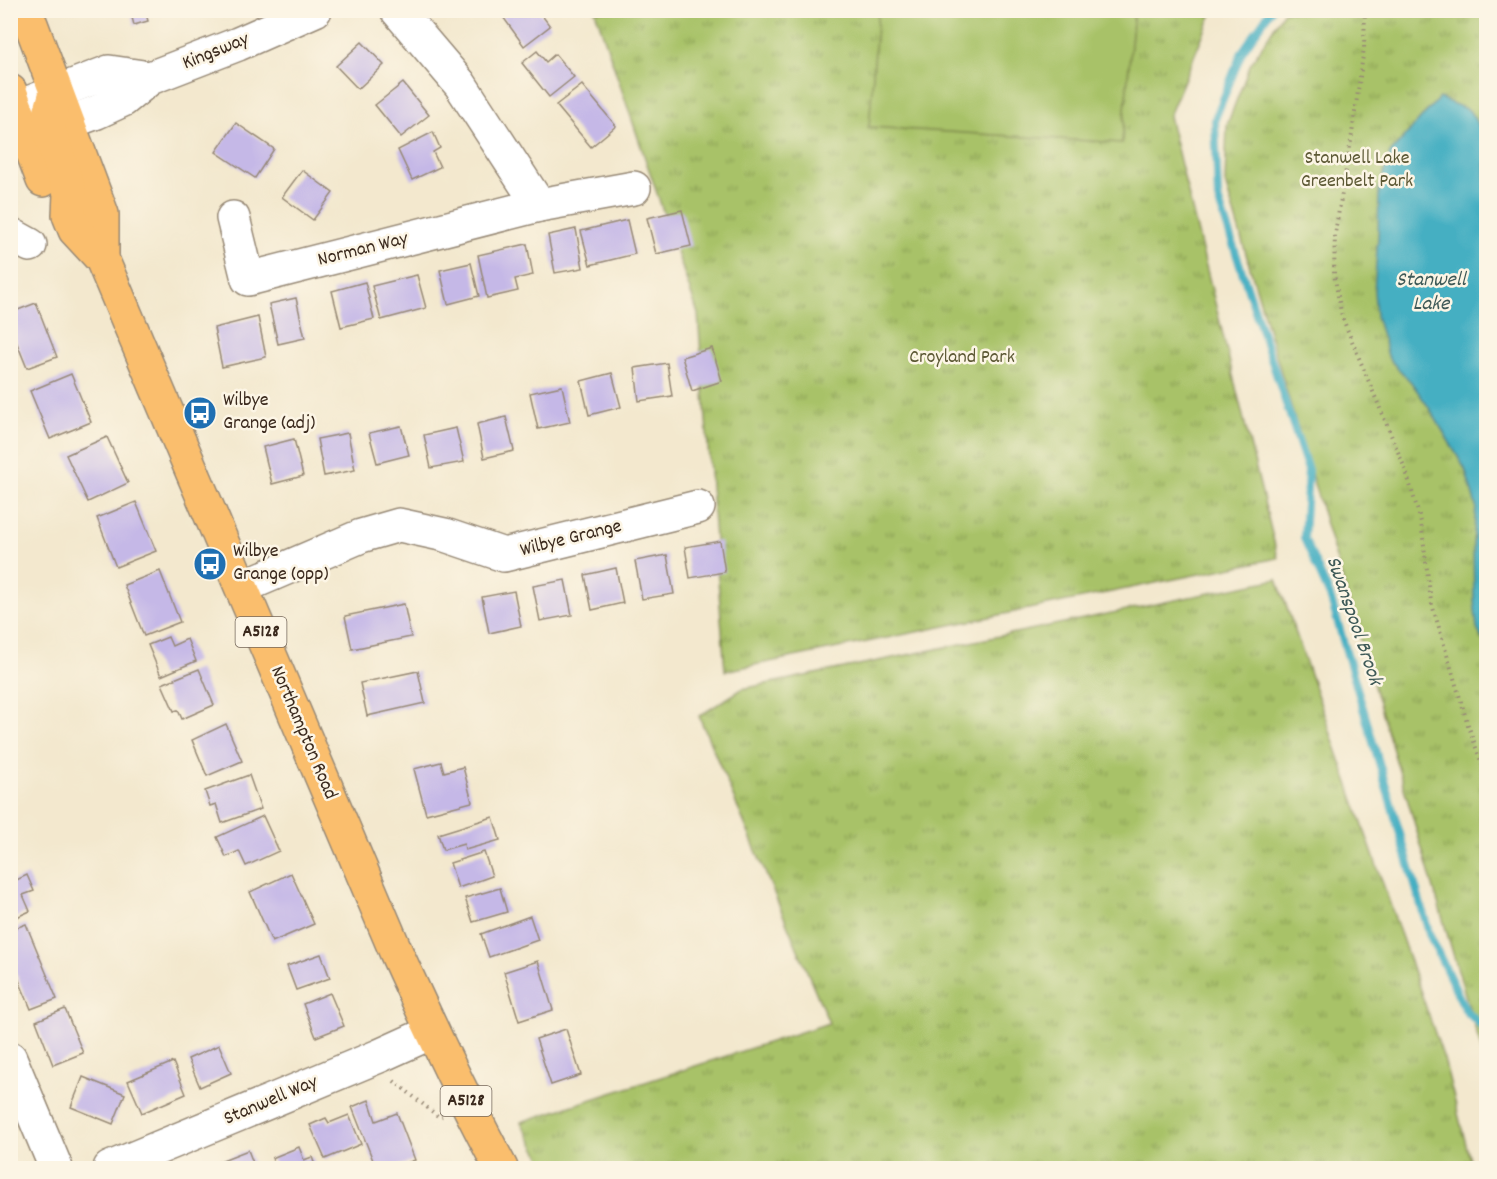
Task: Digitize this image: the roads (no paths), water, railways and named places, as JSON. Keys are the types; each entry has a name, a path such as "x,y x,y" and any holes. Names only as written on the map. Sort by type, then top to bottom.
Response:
{"main road":[{"name":"Northampton Road","path":"16,10 31,24 25,101 39,134 102,214 102,259"},
{"name":"Northampton Road","path":"25,101 39,134 51,200 69,215 75,230 102,259 396,952 432,1032 501,1168"}],"street":[{"name":"Kingsway","path":"39,134 123,100 150,78 238,44 315,10"},
{"path":"398,10 460,84 539,205"},
{"name":"Kingsway","path":"25,101 109,72 150,78"},
{"name":"Norman Way","path":"233,218 248,279 539,205 634,188"},
{"name":"Wilbye Grange","path":"242,587 361,536 399,525 445,535 504,555 698,507"},
{"name":"Stanwell Way","path":"110,1168 432,1032"},
{"path":"10,1058 56,1168"}],"water":[{"name":"Stanwell Lake","path":"1439,98 1469,110 1486,137 1486,646 1477,629 1473,544 1476,506 1465,469 1430,409 1411,382 1389,359 1376,316 1374,291 1379,188 1390,153"}],"waterway":[{"name":"Swanspool Brook","path":"1271,10 1242,52 1215,119 1218,199 1308,470 1304,538 1330,596 1430,936 1466,1011 1486,1030"}],"place":[{"name":"Wilbye Grange (adj)","path":"200,413"},
{"name":"Wilbye Grange (opp)","path":"210,564"}],"park label":[{"name":"Stanwell Lake Greenbelt Park","path":"1357,170"},
{"name":"Croyland Park","path":"962,358"}]}
